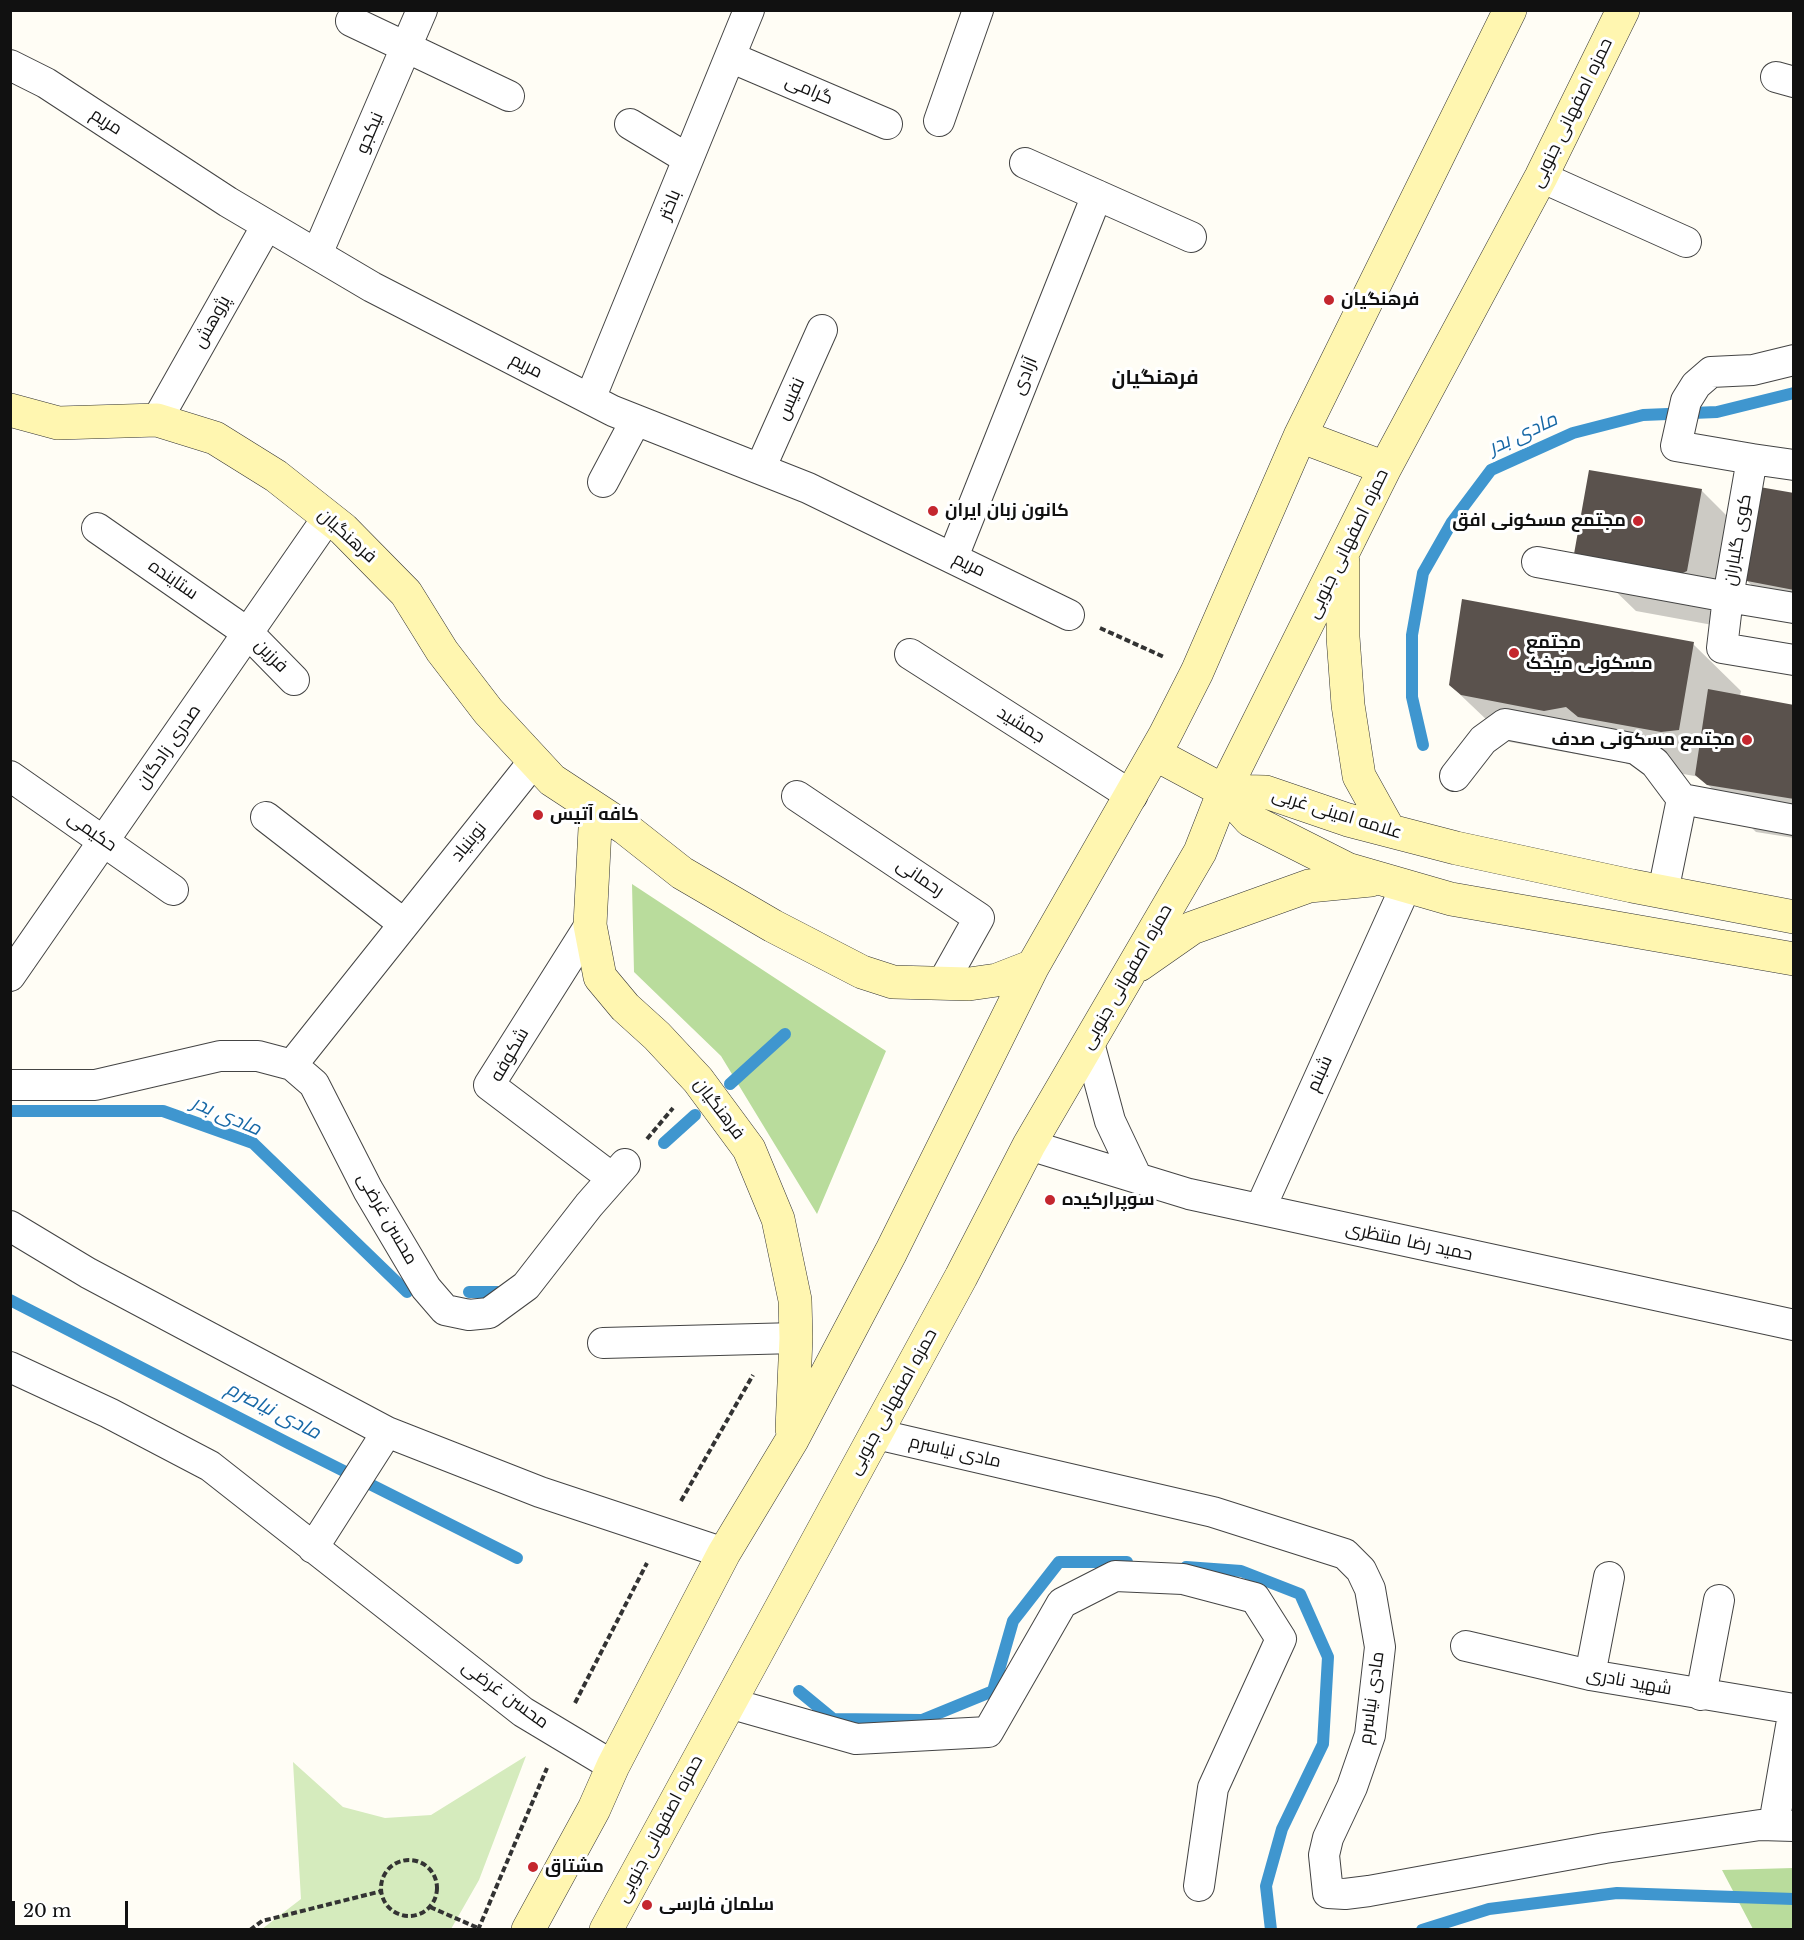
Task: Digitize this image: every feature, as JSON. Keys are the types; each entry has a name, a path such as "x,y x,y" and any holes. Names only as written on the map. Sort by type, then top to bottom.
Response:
{"main road":[{"path":"528,1929 594,1809 613,1766 724,1553 792,1440 891,1252 1033,966 1132,796 1197,672 1300,436 1510,10"},
{"name":"حمزه اصفهانی جنوبی","path":"606,1929 962,1277 1029,1145 1200,852 1224,791 1385,468 1541,177 1623,10"},
{"name":"فرهنگیان","path":"10,410 58,423 157,420 215,438 276,476 328,517 406,593 442,651 488,711 552,780 625,828 682,873 773,926 862,972 893,982 969,984 997,980 1033,966"},
{"path":"1300,436 1385,468"},
{"path":"1343,555 1343,637 1348,705 1359,776 1389,830"},
{"path":"1155,754 1224,791"},
{"name":"علامه امینی غربی","path":"1224,791 1266,792 1348,820 1456,848 1794,917"},
{"name":"علامه امینی غربی","path":"1224,791 1250,820 1347,869 1451,899 1794,959"},
{"name":"فرهنگیان","path":"596,809 590,925 600,977 625,1007 657,1036 698,1080 749,1149 778,1219 795,1300 785,1339 792,1440"},
{"path":"1130,971 1192,928 1309,886 1393,882"}],"street":[{"name":"نیکجو","path":"317,255 422,10"},
{"name":"باختر","path":"590,399 749,10"},
{"path":"939,121 978,10"},
{"path":"351,21 509,96"},
{"name":"گرامی","path":"730,57 887,124"},
{"name":"مریم","path":"10,65 46,82 267,225 372,287 590,399 636,420 808,488 1069,615"},
{"path":"630,124 688,159"},
{"path":"1025,163 1191,237"},
{"path":"1541,177 1686,242"},
{"name":"آزادی","path":"953,557 1097,195"},
{"name":"پژوهش","path":"157,420 267,225"},
{"name":"نفیس","path":"760,469 822,330"},
{"path":"1794,360 1753,370 1711,372 1696,385 1686,401 1676,446 1794,465"},
{"path":"603,482 636,420"},
{"name":"کوی گلباران","path":"1752,459 1728,597 1794,608"},
{"name":"صدری زادگان","path":"10,976 328,517"},
{"name":"ستاینده","path":"97,528 248,633"},
{"path":"1537,562 1728,597 1722,648 1794,660"},
{"name":"فرزین","path":"248,633 294,680"},
{"name":"جمشید","path":"910,654 1132,796"},
{"path":"1455,776 1484,740 1505,724 1636,749 1655,763 1682,799 1794,820"},
{"name":"نوبنیاد","path":"292,1065 534,761"},
{"name":"حکیمی","path":"10,776 173,890"},
{"name":"رحمانی","path":"797,796 979,918 942,984"},
{"path":"1663,892 1682,799"},
{"path":"266,817 404,924"},
{"name":"شبنم","path":"1260,1209 1380,940 1393,882"},
{"name":"شکوفه","path":"590,925 489,1085 618,1171"},
{"path":"1089,1043 1110,1121 1137,1178"},
{"name":"محسن غرضی","path":"10,1085 95,1085 220,1056 258,1056 292,1065 314,1084 368,1190 426,1288 445,1310 469,1315 489,1313 526,1286 618,1171"},
{"name":"حمید رضا منتظری","path":"1029,1145 1189,1194 1794,1325"},
{"path":"10,1226 88,1274 387,1432 540,1492 724,1553"},
{"path":"603,1343 785,1339"},
{"name":"محسن غرضی","path":"10,1367 109,1413 210,1466 523,1712 613,1766"},
{"path":"314,1548 387,1432"},
{"name":"مادی نیاسرم","path":"876,1434 1213,1512 1345,1554 1361,1570 1370,1589 1380,1647 1370,1735 1352,1787 1328,1838 1324,1855 1328,1893 1345,1894 1368,1891 1605,1848 1784,1825"},
{"path":"729,1703 856,1739 988,1732 1062,1603 1115,1576 1183,1579 1255,1598 1281,1639 1213,1788 1199,1886"},
{"path":"1590,1675 1609,1577"},
{"path":"1701,1695 1719,1600"},
{"name":"شهید نادری","path":"1466,1646 1590,1675 1794,1709"},
{"path":"1784,1825 1794,1709"}],"path":[{"path":"1069,615 1197,672"},
{"path":"618,1171 698,1080"},
{"path":"430,1907 478,1929 541,1786 560,1734 593,1664 662,1533 785,1339"},
{"path":"418,1861 426,1865 437,1881 435,1899 430,1907 414,1915 396,1912 389,1907 382,1891 385,1874 399,1862 418,1861"},
{"path":"250,1929 262,1921 382,1891"}],"green space":[{"path":"632,884 886,1051 817,1214 721,1056 634,972"},
{"path":"526,1756 479,1880 451,1929 262,1929 301,1899 293,1762 343,1807 385,1818 431,1815"},
{"path":"1793,1868 1793,1929 1753,1929 1722,1870"}],"building":[{"name":"مجتمع مسکونی افق","path":"1589,470 1702,489 1687,571 1670,579 1574,554"},
{"path":"1748,485 1794,493 1794,590 1747,581 1735,571"},
{"path":"1462,599 1694,642 1679,730 1661,732 1578,717 1566,707 1544,711 1461,695 1449,685"},
{"name":"مجتمع مسکونی صدف","path":"1708,689 1794,705 1794,799 1707,785 1695,775"}],"waterway":[{"name":"مادی بدر","path":"1423,745 1412,697 1412,635 1423,573 1452,522 1491,470 1573,433 1643,415 1717,412 1794,393"},
{"name":"مادی بدر","path":"730,1084 785,1034"},
{"name":"مادی بدر","path":"10,1111 163,1111 253,1143 407,1292"},
{"name":"مادی بدر","path":"664,1143 695,1115"},
{"name":"مادی بدر","path":"469,1292 499,1292"},
{"name":"مادی نیاصرم","path":"10,1300 517,1558"},
{"path":"799,1691 833,1719 922,1720 993,1691 1013,1621 1059,1562 1127,1562"},
{"path":"1186,1567 1241,1571 1300,1594 1328,1657 1323,1744 1282,1829 1266,1886 1271,1930"},
{"path":"1422,1930 1489,1909 1617,1893 1794,1899"}],"place":[{"name":"فرهنگیان","path":"1329,300"},
{"name":"کانون زبان ایران","path":"933,511"},
{"name":"مجتمع مسکونی افق","path":"1638,521"},
{"name":"مجتمع مسکونی میخک","path":"1514,653"},
{"name":"مجتمع مسکونی صدف","path":"1747,740"},
{"name":"کافه آتیس","path":"538,815"},
{"name":"سوپرارکیده","path":"1050,1200"},
{"name":"مشتاق","path":"533,1867"},
{"name":"سلمان فارسی","path":"647,1905"}],"district":[{"name":"فرهنگیان","path":"1155,378"}]}
